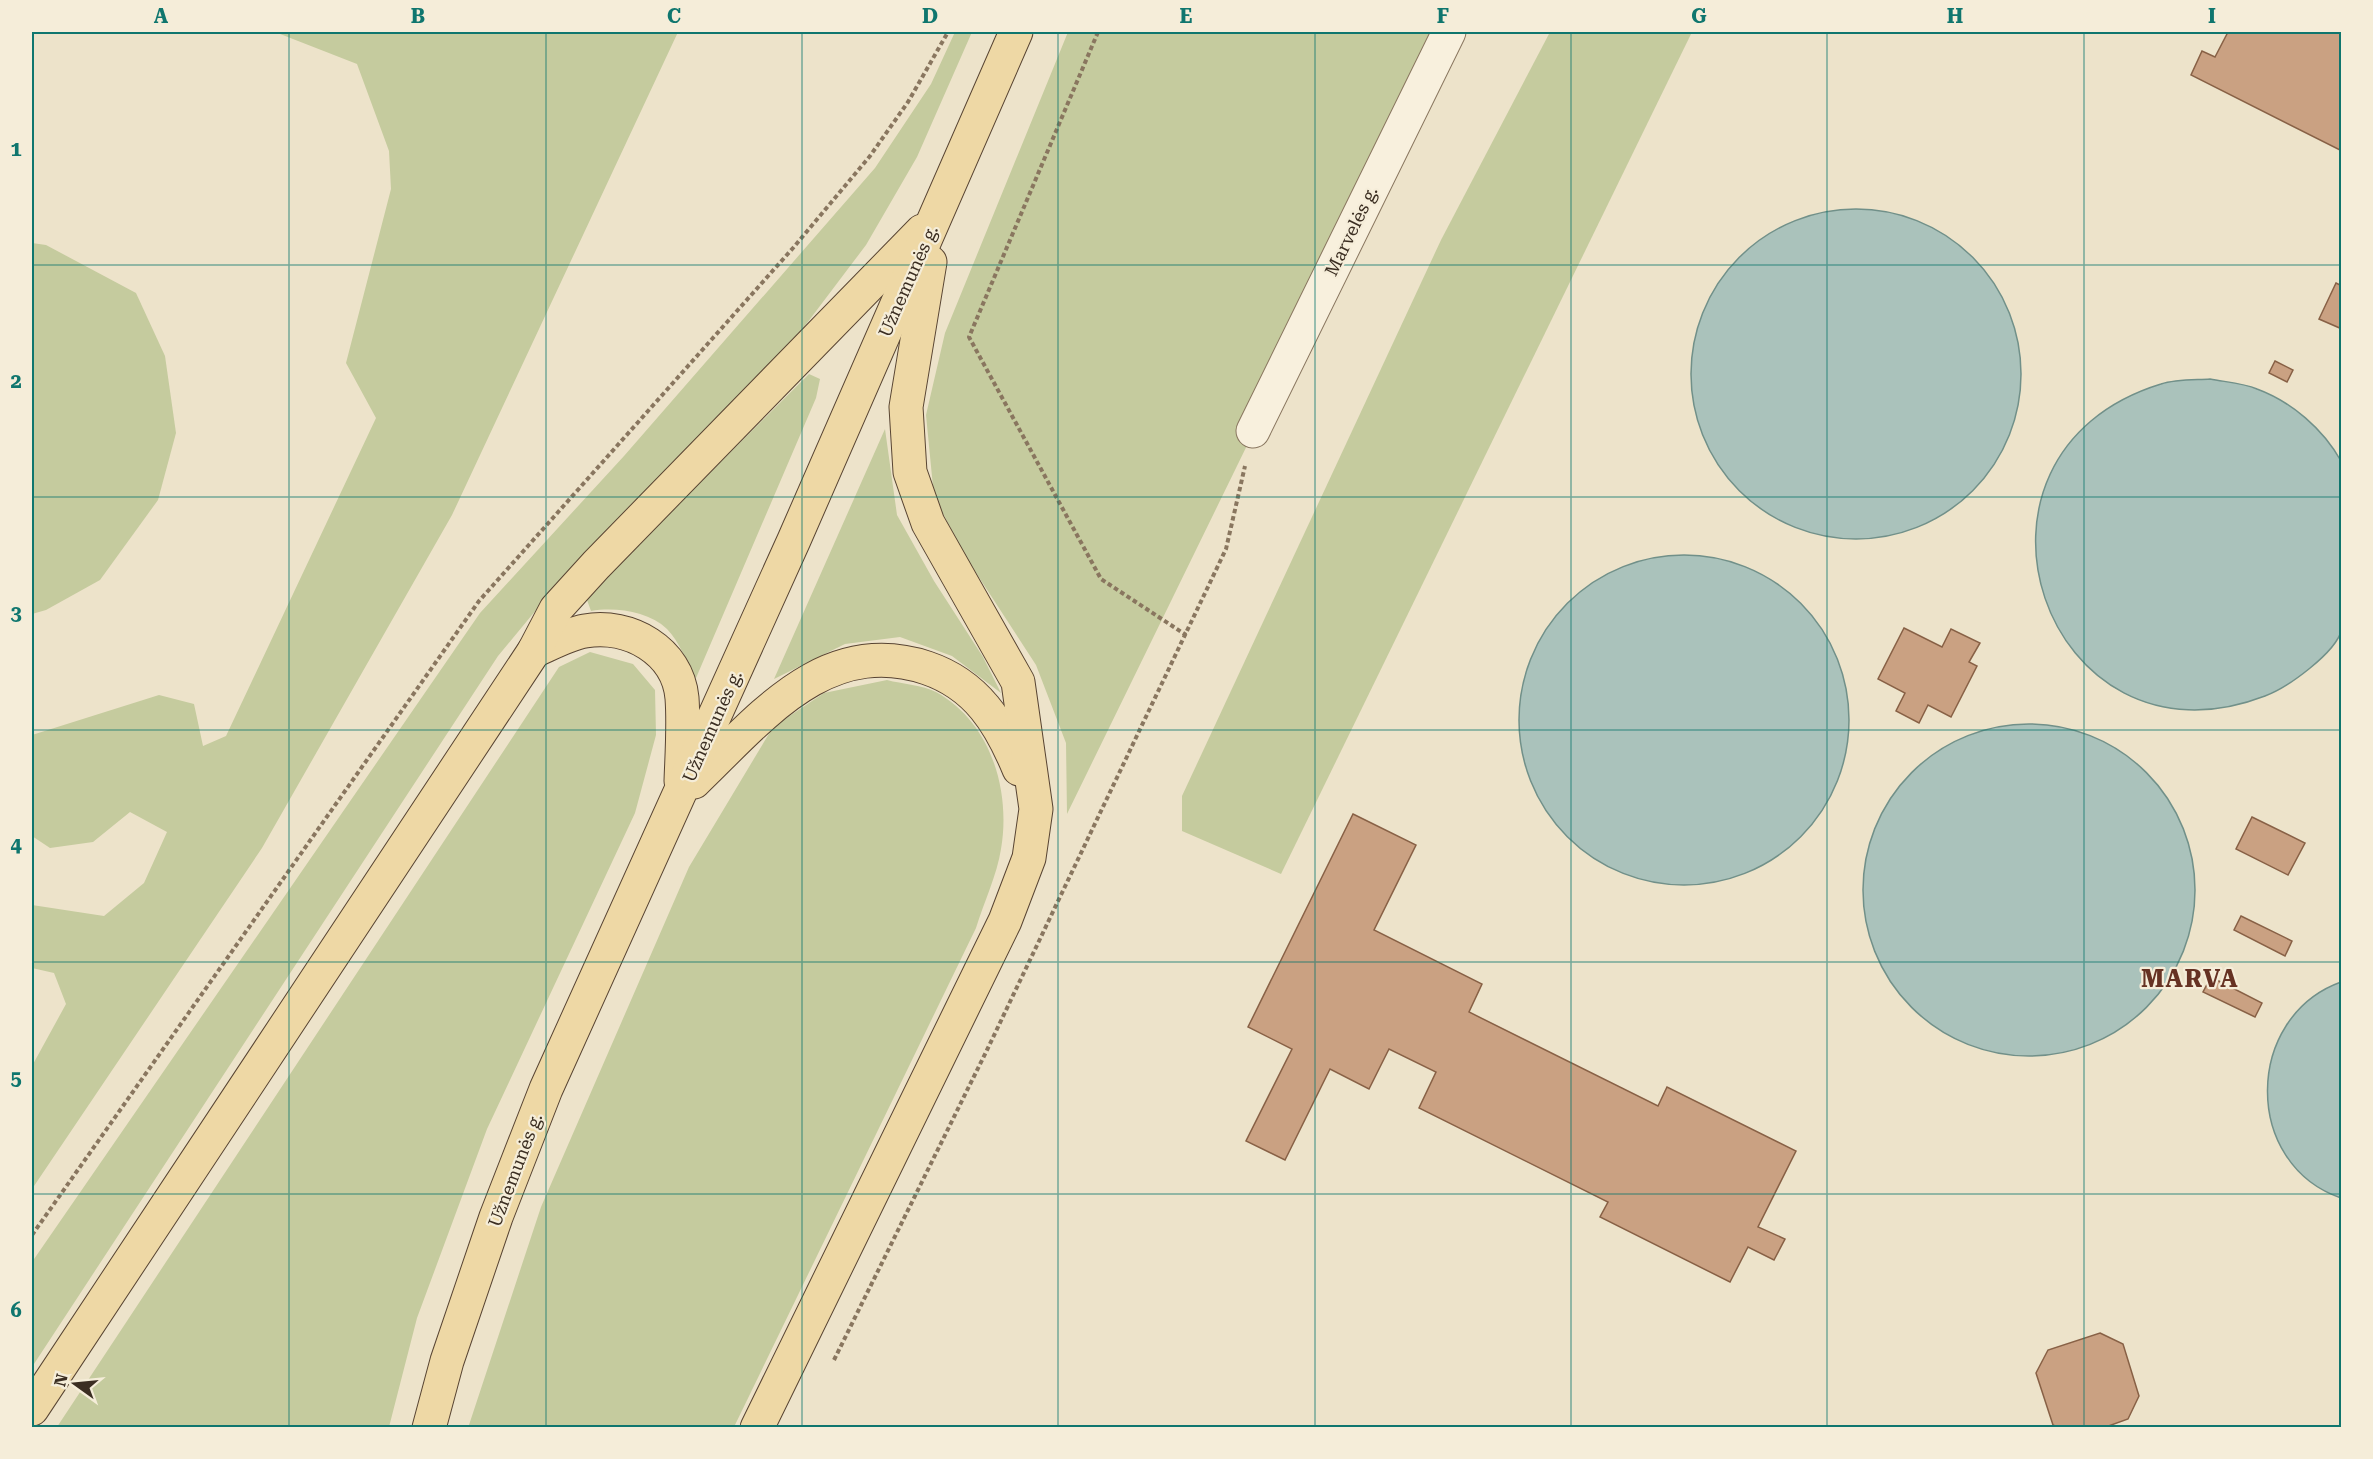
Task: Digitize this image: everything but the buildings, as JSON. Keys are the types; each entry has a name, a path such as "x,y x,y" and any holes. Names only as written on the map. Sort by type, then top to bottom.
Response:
{"main road":[{"name":"Užnemunės g.","path":"429,1428 447,1361 496,1217 546,1089 681,794 1016,32"},
{"path":"32,1409 534,651 556,609 596,565 937,216"},
{"path":"757,1428 1005,921 1029,858 1036,809 1018,682 928,523 910,472 906,407 937,216"},
{"path":"534,651 585,631 615,630 643,639 668,658 682,695 681,794"},
{"path":"681,794 766,714 805,683 837,666 867,659 905,661 944,674 976,697 1003,732 1036,809"}],"street":[{"name":"Marvelės g.","path":"1253,431 1449,32"}],"path":[{"path":"32,1235 479,601 793,248 870,156 908,102 948,32"},
{"path":"1098,32 969,337 1101,579 1186,635"}],"green space":[{"path":"275,32 678,32 452,515 262,848 32,1189 32,1066 66,1004 54,973 32,968 32,905 104,916 144,883 167,832 130,812 93,842 50,848 32,836 32,735 159,695 194,704 203,746 226,736 376,418 346,363 391,189 389,151 357,64"},
{"path":"955,32 972,32 917,157 866,245 798,335 560,581 498,656 32,1367 32,1262 480,613 624,456 875,168 931,84"},
{"path":"1068,32 1449,32 1067,814 1066,743 1036,665 967,559 934,497 926,415 945,333"},
{"path":"1550,32 1692,32 1281,874 1182,831 1182,796 1441,240"},
{"path":"32,243 46,245 136,293 165,356 176,433 158,500 100,580 46,610 32,614"},
{"path":"809,374 820,379 816,398 696,678 675,640 659,623 641,614 621,610 591,611 587,600 596,586"},
{"path":"885,429 897,515 934,581 983,657 1001,693 952,656 900,637 845,644 774,679"},
{"path":"590,652 633,664 655,690 656,735 635,813 487,1129 417,1318 389,1427 57,1427 559,667"},
{"path":"887,680 936,692 955,705 971,721 983,740 993,760 1003,804 999,859 976,928 734,1427 468,1428 541,1207 689,867 773,727 824,693"}],"water":[{"path":"1840,209 1872,209 1904,216 1934,228 1961,246 1984,269 2009,311 2018,342 2021,374 2018,406 2002,452 1984,479 1961,502 1934,520 1904,532 1872,539 1840,539 1808,532 1778,520 1751,502 1728,479 1710,452 1698,422 1691,390 1691,358 1698,326 1710,296 1728,269 1751,246 1778,228 1808,216"},
{"path":"2210,379 2252,387 2282,401 2316,428 2341,461 2343,618 2342,629 2331,648 2321,659 2285,686 2265,696 2188,710 2124,693 2075,653 2045,598 2036,536 2050,474 2091,421 2161,384 2179,380"},
{"path":"1684,555 1716,558 1747,567 1776,583 1801,603 1821,628 1837,657 1846,688 1849,720 1846,752 1837,783 1821,812 1801,837 1776,857 1747,873 1716,882 1684,885 1652,882 1621,873 1592,857 1567,837 1547,812 1531,783 1522,752 1519,720 1522,688 1531,657 1547,628 1567,603 1592,583 1621,567 1652,558"},
{"path":"2029,724 2061,727 2092,737 2121,752 2146,773 2167,798 2182,827 2192,858 2195,890 2192,922 2182,953 2167,982 2146,1007 2121,1028 2092,1043 2061,1053 2029,1056 1997,1053 1966,1043 1937,1028 1912,1007 1891,982 1876,953 1866,922 1863,890 1866,858 1876,827 1891,798 1912,773 1937,752 1966,737 1997,727"},
{"path":"2341,982 2341,1198 2309,1180 2286,1155 2272,1124 2268,1090 2272,1057 2286,1026 2309,1000"}],"district":[{"name":"MARVA","path":"2190,979"}]}
